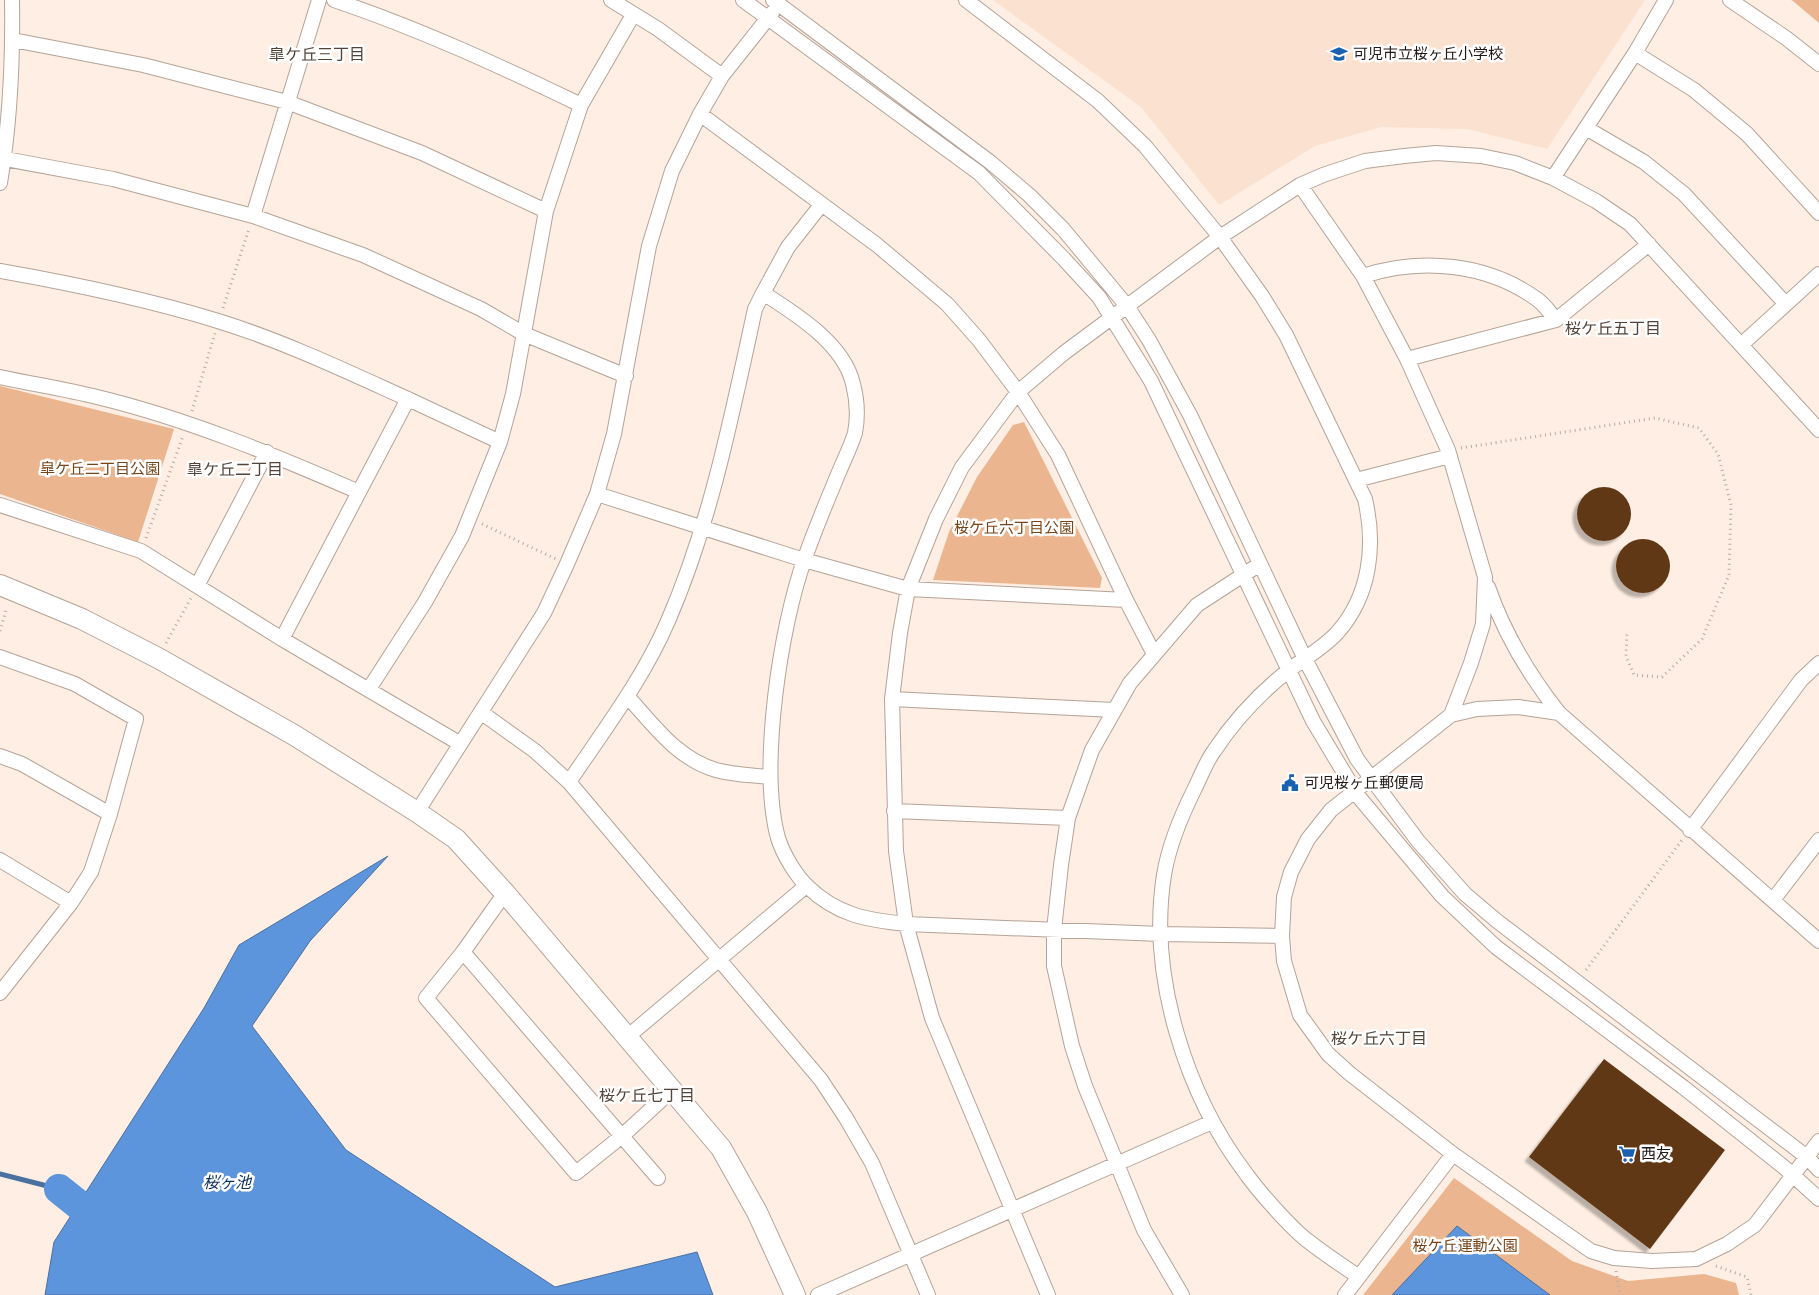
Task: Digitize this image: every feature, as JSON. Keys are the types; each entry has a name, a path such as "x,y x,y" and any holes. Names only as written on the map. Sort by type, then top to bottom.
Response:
{"street":[{"path":"0,183 13,40 12,0"},
{"path":"253,216 319,0"},
{"path":"334,0 398,22 482,57 582,105"},
{"path":"611,0 658,29 722,76"},
{"path":"743,0 979,173 1099,297 1151,381 1313,721 1355,790 1442,896 1496,947 1683,1087 1819,1199"},
{"path":"966,0 1098,102 1145,146 1220,238 1262,296 1286,335 1365,499 1371,524 1371,558 1363,590 1350,615 1336,634 1289,670 1246,709 1212,752 1178,823 1164,875 1161,934 1165,978 1178,1039 1212,1122 1247,1176 1302,1236 1359,1277"},
{"path":"1553,178 1635,53 1666,0"},
{"path":"1730,0 1786,38 1819,64"},
{"path":"417,812 459,743 482,713 544,613 567,564 596,494 614,434 649,246 672,171 700,114 722,76 768,19 778,1 990,162 1029,195 1063,229 1127,306 1149,340 1190,416 1305,659 1348,744 1418,840 1465,894 1576,982 1807,1157 1819,1170"},
{"path":"369,689 425,602 470,519 500,442 513,394 546,211 582,105 633,15"},
{"path":"13,40 143,65 287,102 422,153 546,211"},
{"path":"1635,53 1694,90 1740,128 1819,213"},
{"path":"700,114 820,205 877,244 947,304 979,340 1018,392 1058,455 1126,600 1154,654"},
{"path":"1586,128 1644,162 1684,194 1785,303"},
{"path":"1048,1295 932,1018 906,924 896,851 894,811 892,699 900,633 908,589 936,519 962,467 1018,392 1111,317 1220,238 1300,185 1365,161 1436,153 1480,156 1506,161 1553,178 1596,201 1630,224 1819,430"},
{"path":"2,158 113,180 253,216 363,255 481,309 524,334 626,376"},
{"path":"1300,185 1363,276 1407,359 1449,453 1485,580 1499,619 1539,687 1559,713 1819,942"},
{"path":"569,782 627,696 667,623 702,528 755,308 788,247 820,205"},
{"path":"1407,359 1556,320 1648,244"},
{"path":"1363,276 1405,267 1460,267 1511,284 1539,300 1556,320"},
{"path":"0,271 92,287 219,321 311,356 408,398 500,442"},
{"path":"1741,345 1785,303 1818,278"},
{"path":"764,293 835,347 853,382 857,409 854,434 804,560 792,604 775,703 770,777 778,839 786,856 806,886 826,902 866,920 906,924 1054,930 1282,936"},
{"path":"0,377 98,397 188,423 267,452 359,492"},
{"path":"282,639 408,398"},
{"path":"197,586 267,452"},
{"path":"1356,480 1449,453"},
{"path":"596,494 804,560 908,589 1126,600"},
{"path":"0,505 141,551 282,639 459,743"},
{"path":"1182,1295 1144,1230 1085,1086 1072,1046 1054,966 1054,930 1068,818 1092,750 1114,710 1130,683 1197,604 1260,564"},
{"path":"1451,715 1471,663 1483,624 1485,580"},
{"path":"6,587 82,619 158,658 294,735 417,812 456,839 505,893 721,1148 757,1212 795,1295"},
{"path":"0,657 75,684 136,719 110,814 91,872 71,903 5,977 0,993"},
{"path":"1690,830 1802,680 1819,663"},
{"path":"627,696 672,745 703,765 717,770 770,777"},
{"path":"892,699 1114,710"},
{"path":"1559,713 1518,706 1477,709 1451,715 1331,810 1314,831 1290,872 1284,897 1282,936 1288,982 1300,1015 1328,1054 1349,1073 1453,1154 1591,1251 1614,1258 1652,1261 1696,1259 1727,1244 1755,1226 1819,1140"},
{"path":"482,713 534,751 569,782 810,1067 846,1118 872,1163 928,1295"},
{"path":"0,756 22,764 110,814"},
{"path":"894,811 1068,818"},
{"path":"1773,900 1819,840"},
{"path":"0,860 71,903"},
{"path":"626,1038 806,886"},
{"path":"505,893 463,952 426,998 576,1173 622,1136 672,1090"},
{"path":"463,952 658,1178"},
{"path":"818,1295 1212,1122"},
{"path":"1346,1295 1453,1154"}],"path":[{"path":"141,551 188,423 253,216"},
{"path":"1449,453 1655,418 1699,428 1718,454 1731,506 1729,574 1702,639 1662,677 1634,675 1626,656 1627,631"},
{"path":"470,519 567,564"},
{"path":"158,658 197,586"},
{"path":"0,631 6,587"},
{"path":"1576,982 1690,830"},
{"path":"1614,1258 1620,1295"},
{"path":"1696,1259 1747,1276 1751,1295"}],"shaded area":[{"name":"可児市立桜ヶ丘小学校","path":"993,0 1645,0 1547,149 1468,129 1381,127 1315,146 1219,205 1141,107"}],"green space":[{"path":"1791,0 1819,0 1819,23 1793,1"},
{"name":"皐ケ丘二丁目公園","path":"0,386 174,429 138,542 0,494"},
{"name":"桜ケ丘六丁目公園","path":"1024,422 1102,578 1100,588 933,580 949,532 977,477 1013,425"},
{"name":"桜ケ丘運動公園","path":"1454,1178 1572,1261 1628,1281 1704,1274 1736,1283 1739,1295 1363,1295"}],"water":[{"name":"桜ヶ池","path":"388,856 310,941 252,1026 346,1150 555,1287 697,1252 713,1295 45,1295 54,1242 204,1008 239,945"},
{"path":"1457,1226 1550,1295 1392,1295"}],"building":[{"path":"1599,487 1609,487 1619,491 1627,499 1631,514 1627,529 1619,537 1609,541 1599,541 1589,537 1581,529 1577,519 1577,509 1581,499 1589,491"},
{"path":"1643,539 1653,541 1662,547 1668,556 1670,566 1668,576 1662,585 1653,591 1643,593 1633,591 1624,585 1618,576 1616,566 1618,556 1624,547 1633,541"},
{"name":"西友","path":"1604,1059 1725,1150 1650,1249 1529,1157"}],"waterway":[{"path":"0,1174 59,1189"},
{"name":"桜ヶ池","path":"59,1189 109,1229"}],"place":[{"name":"可児市立桜ヶ丘小学校","path":"1339,54"},
{"name":"可児桜ヶ丘郵便局","path":"1290,783"},
{"name":"西友","path":"1627,1154"}],"district":[{"name":"皐ケ丘三丁目","path":"317,54"},
{"name":"桜ケ丘五丁目","path":"1613,328"},
{"name":"皐ケ丘二丁目","path":"235,469"},
{"name":"桜ケ丘六丁目","path":"1379,1038"},
{"name":"桜ケ丘七丁目","path":"647,1095"}]}
